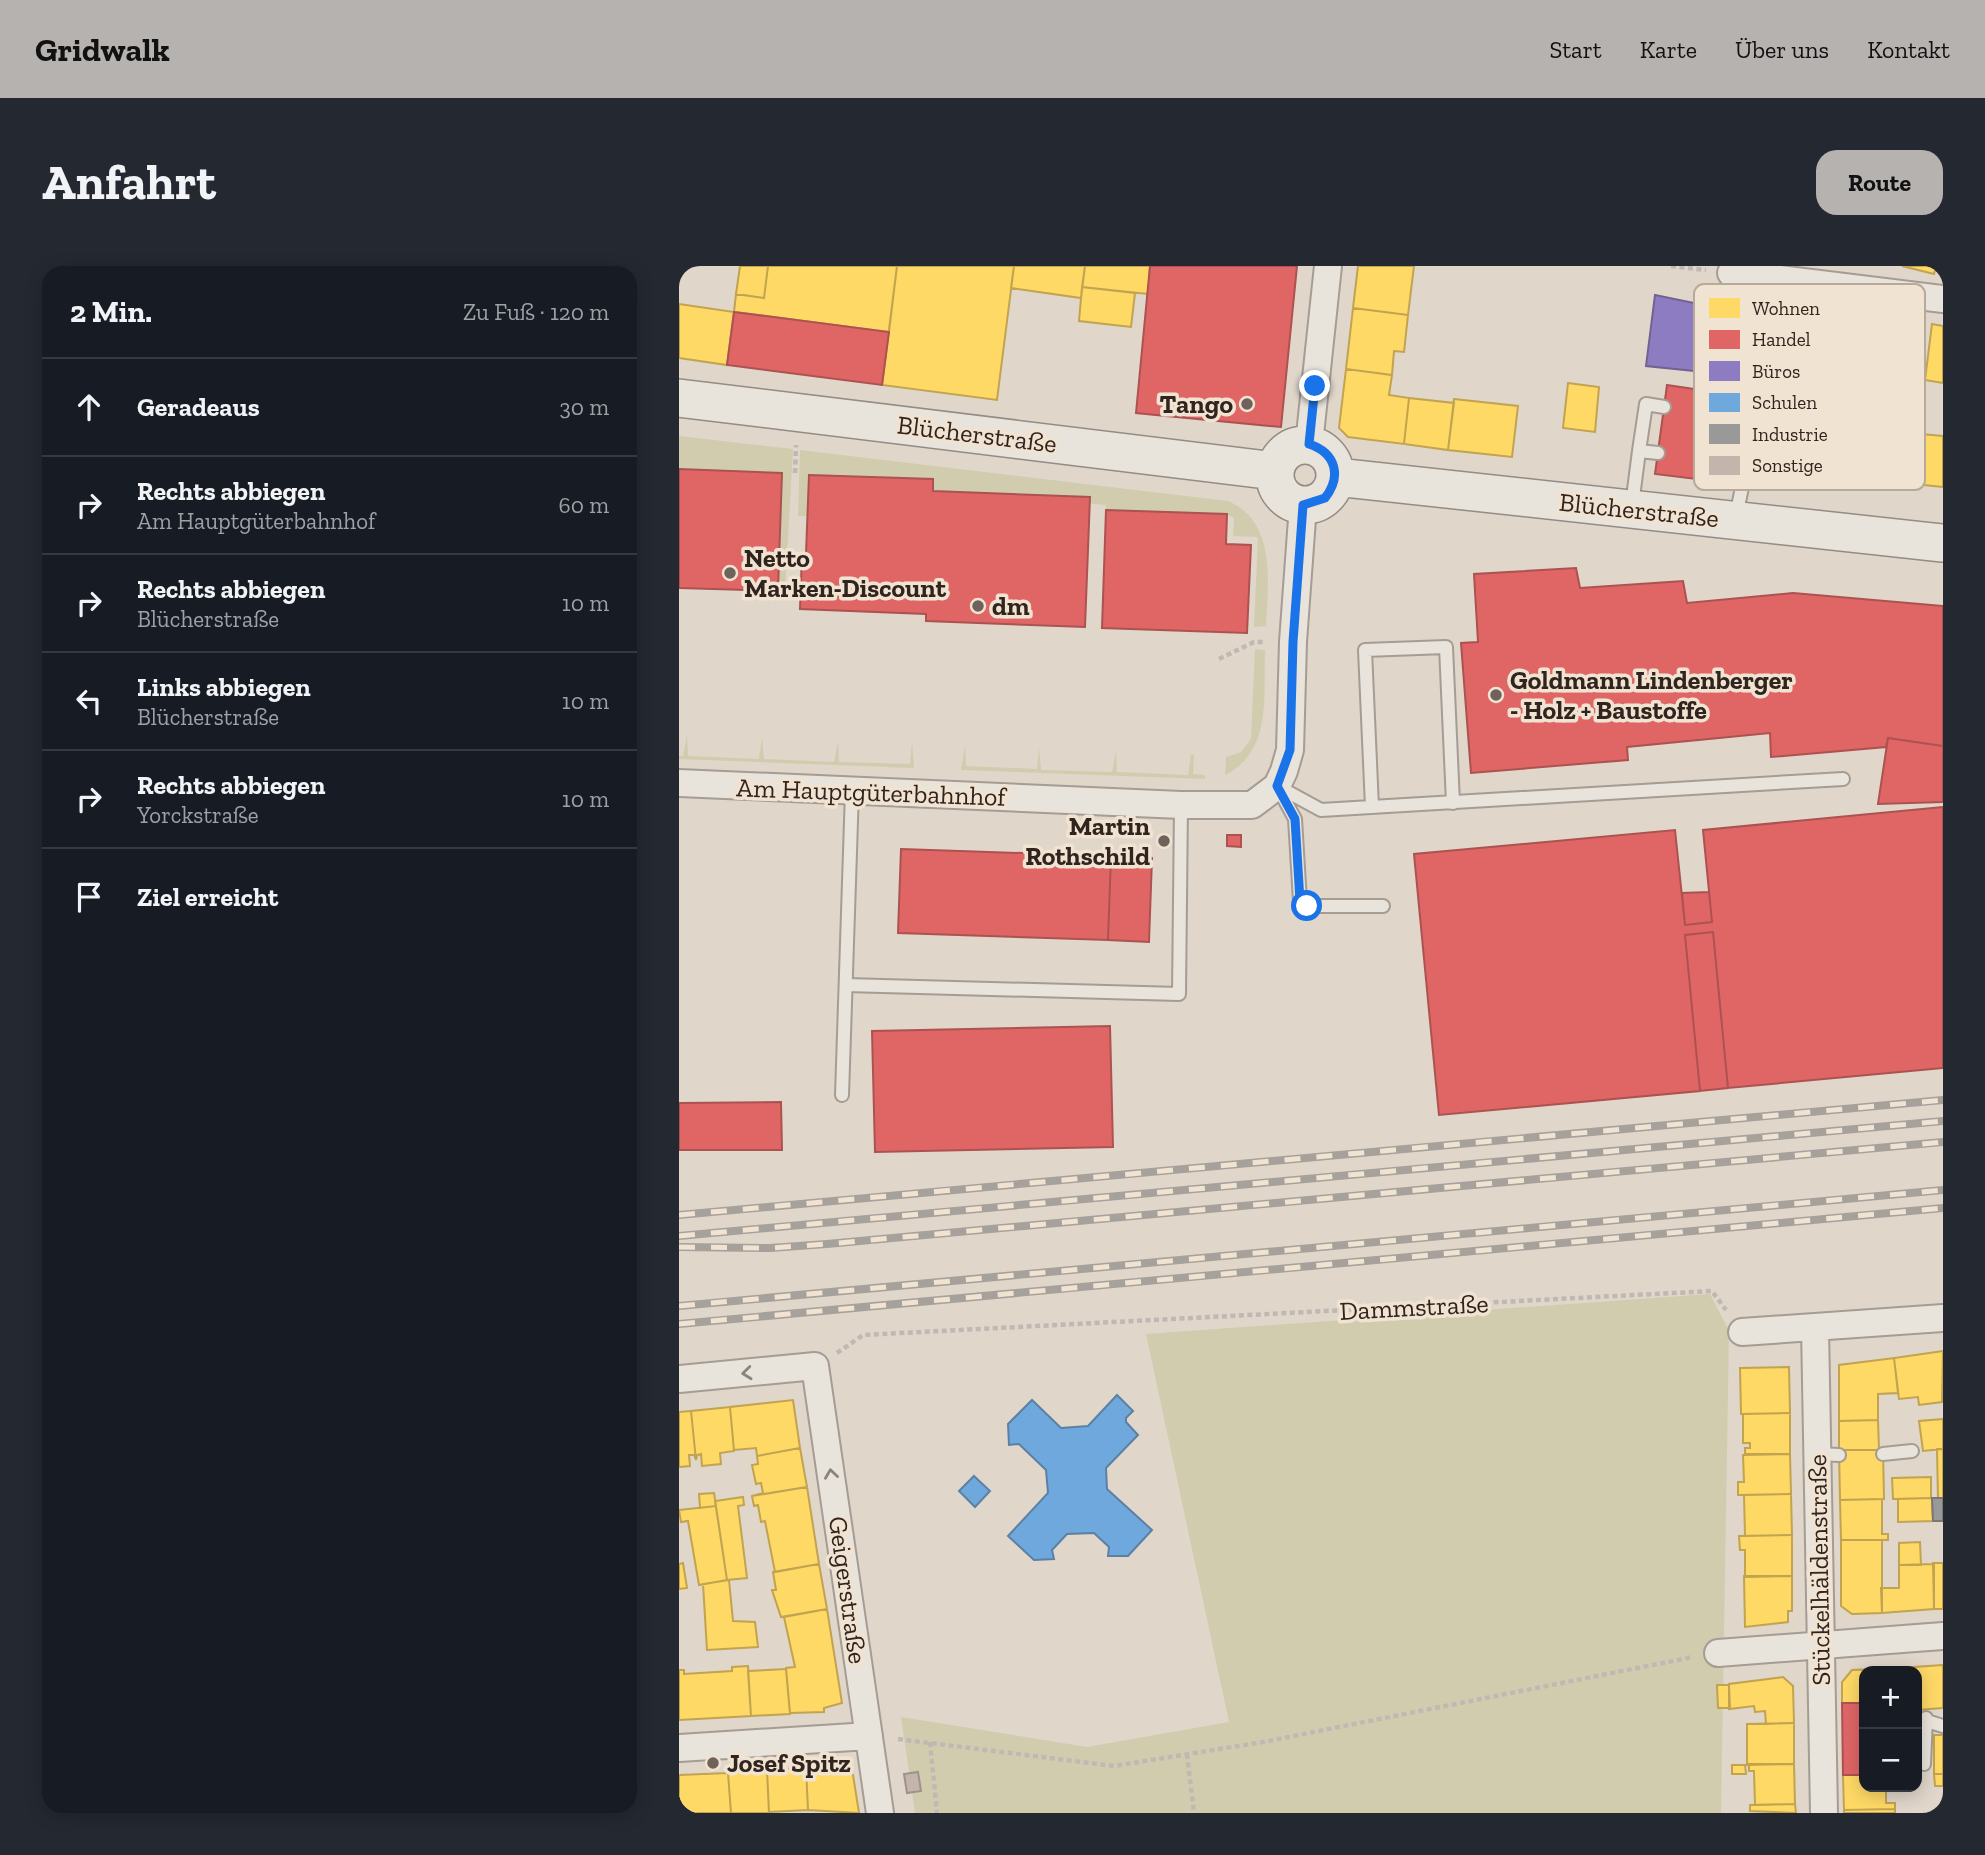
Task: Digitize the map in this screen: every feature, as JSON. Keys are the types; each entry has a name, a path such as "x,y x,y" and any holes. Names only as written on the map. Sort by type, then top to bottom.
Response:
{"main road":[{"name":"Blücherstraße","path":"679,397 1275,471"},
{"path":"1309,444 1329,455 1335,465 1336,477 1325,498 1303,505 1291,502 1282,494 1276,483 1275,471 1287,450 1309,444"},
{"name":"Blücherstraße","path":"1336,477 1943,544"}],"street":[{"path":"1309,444 1328,266"},
{"path":"1731,273 1821,284"},
{"path":"1925,297 1943,299"},
{"path":"1277,786 1290,750 1293,642 1303,505"},
{"name":"Am Hauptgüterbahnhof","path":"679,783 1181,805 1252,805 1277,786"},
{"path":"1742,1332 1943,1318"},
{"name":"Stückelhäldenstraße","path":"1815,1328 1828,1455 1821,1643 1826,1719 1824,1813"},
{"name":"Geigerstraße","path":"679,1380 815,1366 880,1813"},
{"path":"1718,1653 1821,1643 1943,1636"},
{"path":"679,1748 869,1736"}],"lane":[{"path":"1632,509 1646,404 1664,407"},
{"path":"1639,451 1658,453"},
{"path":"1735,520 1741,490"},
{"path":"1372,807 1365,650 1446,647 1453,803"},
{"path":"1277,786 1321,810 1843,779"},
{"path":"1277,786 1295,819 1300,901 1307,906 1383,906"},
{"path":"842,1095 852,791"},
{"path":"846,985 1179,993 1181,805"},
{"path":"1883,1454 1912,1451"},
{"path":"1922,1718 1943,1726"},
{"path":"1922,1729 1924,1764"}],"path":[{"path":"1219,659 1254,642 1293,642"},
{"name":"Dammstraße","path":"863,1335 1712,1291 1742,1332"},
{"path":"869,1736 1114,1766 1263,1742 1718,1653"},
{"path":"930,1742 937,1813"},
{"path":"1187,1754 1194,1813"}],"shaded area":[{"path":"679,436 793,449 785,591 778,591 782,474 679,469"},
{"path":"800,450 1228,501 1244,511 1255,523 1262,538 1268,573 1266,626 1254,627 1258,537 1233,536 1234,518 1227,514 1106,510 1106,505 933,491 933,479 809,475 807,516 798,516"},
{"path":"1255,649 1265,650 1264,703 1258,737 1251,752 1240,765 1225,775 1226,757 1241,752 1251,739"},
{"path":"687,735 688,756 759,759 762,737 764,759 834,762 838,741 839,762 910,764 912,743 914,768 679,759 679,756 683,756"},
{"path":"965,745 966,766 1037,769 1039,748 1041,770 1112,772 1116,751 1117,772 1188,775 1191,754 1194,755 1193,774 1205,775 1205,779 961,770"},
{"path":"1710,1294 1729,1331 1721,1813 915,1813 901,1717 1087,1747 1229,1722 1146,1334"}],"building: Wohnen":[{"path":"740,266 768,266 764,298 736,294"},
{"path":"768,266 897,266 889,332 734,312 736,294 764,298"},
{"path":"897,266 1014,266 997,400 882,385"},
{"path":"1014,266 1085,266 1081,298 1011,288"},
{"path":"1085,266 1150,266 1148,294 1082,287"},
{"path":"1358,266 1414,266 1408,315 1353,308"},
{"path":"1902,266 1936,266 1934,274"},
{"path":"1082,287 1135,293 1131,327 1079,321"},
{"path":"679,304 734,312 727,365 679,358"},
{"path":"1353,308 1408,315 1404,352 1394,351 1392,375 1346,369"},
{"path":"1932,324 1943,326 1943,383 1925,380"},
{"path":"1346,369 1392,375 1389,395 1409,398 1404,444 1348,437 1339,428"},
{"path":"1568,383 1599,387 1595,432 1563,428"},
{"path":"1409,398 1454,403 1448,450 1404,444"},
{"path":"1454,399 1518,406 1512,457 1448,450"},
{"path":"1925,434 1943,436 1943,487 1925,485"},
{"path":"1943,1351 1942,1402 1919,1405 1918,1397 1899,1399 1894,1358"},
{"path":"1894,1358 1898,1393 1878,1394 1878,1420 1839,1421 1839,1365"},
{"path":"1789,1367 1790,1413 1741,1414 1740,1368"},
{"path":"793,1400 800,1448 757,1456 756,1448 734,1450 730,1407"},
{"path":"730,1407 734,1451 720,1453 721,1464 702,1466 701,1454 697,1455 696,1460 691,1411"},
{"path":"691,1411 696,1460 694,1455 689,1455 690,1466 679,1467 679,1412"},
{"path":"1790,1413 1790,1454 1745,1454 1745,1448 1750,1448 1750,1443 1743,1443 1743,1414"},
{"path":"1943,1419 1943,1449 1923,1451 1919,1421"},
{"path":"1878,1420 1879,1450 1839,1450 1839,1421"},
{"path":"800,1448 807,1487 752,1496 763,1493 761,1483 756,1484 752,1465 758,1464 757,1456"},
{"path":"1937,1449 1943,1449 1943,1498 1938,1498"},
{"path":"1839,1450 1883,1450 1884,1499 1840,1500"},
{"path":"1790,1454 1791,1494 1738,1495 1738,1482 1744,1482 1743,1455"},
{"path":"1931,1477 1931,1498 1893,1499 1892,1478"},
{"path":"807,1487 819,1564 775,1572 765,1521 761,1522 758,1505 754,1506 752,1496"},
{"path":"714,1493 716,1506 700,1508 699,1494"},
{"path":"1791,1494 1792,1535 1745,1536 1744,1495"},
{"path":"743,1497 744,1505 738,1506 747,1578 727,1580 715,1501"},
{"path":"1932,1498 1933,1521 1898,1522 1898,1499"},
{"path":"1882,1499 1882,1534 1888,1534 1888,1540 1841,1540 1840,1500"},
{"path":"716,1506 727,1580 699,1585 688,1521 681,1522 679,1510"},
{"path":"1792,1535 1792,1576 1745,1577 1745,1550 1740,1550 1739,1536"},
{"path":"1841,1540 1882,1540 1882,1613 1852,1614 1841,1606"},
{"path":"1920,1542 1921,1565 1899,1565 1899,1543"},
{"path":"683,1563 687,1588 679,1589 679,1564"},
{"path":"1933,1563 1943,1563 1943,1609 1934,1609"},
{"path":"819,1564 827,1609 781,1617 772,1590 776,1590 773,1572"},
{"path":"1934,1564 1934,1609 1882,1613 1881,1588 1899,1588 1899,1565"},
{"path":"1744,1576 1792,1576 1792,1611 1788,1611 1788,1622 1745,1627"},
{"path":"729,1580 733,1621 755,1622 758,1647 707,1650 703,1584"},
{"path":"827,1609 842,1703 824,1708 824,1712 790,1713 786,1668 795,1667 784,1617"},
{"path":"1943,1665 1943,1708 1922,1710 1922,1666"},
{"path":"748,1666 751,1716 679,1720 679,1670 684,1670 684,1674 732,1671 732,1667"},
{"path":"786,1669 790,1714 751,1716 748,1671"},
{"path":"1852,1670 1859,1670 1859,1703 1842,1703 1842,1682"},
{"path":"1783,1677 1793,1686 1794,1723 1766,1724 1765,1711 1755,1712 1754,1706 1729,1709 1729,1684"},
{"path":"1717,1685 1729,1685 1730,1708 1718,1708"},
{"path":"1794,1723 1794,1764 1747,1765 1747,1724"},
{"path":"1934,1735 1943,1735 1943,1774 1934,1774"},
{"path":"1749,1764 1794,1764 1795,1804 1755,1805 1754,1771 1749,1771"},
{"path":"841,1765 853,1775 859,1813 808,1810 806,1768"},
{"path":"1732,1765 1745,1765 1746,1774 1732,1774"},
{"path":"806,1768 808,1810 769,1812 767,1770"},
{"path":"767,1770 769,1813 731,1813 728,1773"},
{"path":"728,1773 731,1813 679,1813 679,1775"},
{"path":"1934,1774 1943,1774 1943,1786 1935,1786"},
{"path":"1843,1775 1859,1775 1859,1792 1886,1792 1886,1803 1895,1803 1895,1809 1844,1810"},
{"path":"1795,1804 1796,1813 1750,1811 1750,1805"},
{"path":"1895,1809 1895,1813 1844,1813 1844,1810"}],"building: Handel":[{"path":"1150,266 1297,266 1281,427 1136,413"},
{"path":"734,312 889,332 882,385 727,365"},
{"path":"1667,385 1694,389 1694,479 1655,474"},
{"path":"679,469 782,473 778,591 679,588"},
{"path":"809,475 933,479 933,491 1090,497 1085,627 926,621 926,614 800,609 802,554 806,554"},
{"path":"1106,510 1227,514 1226,544 1251,545 1247,633 1102,628"},
{"path":"1576,568 1580,588 1683,581 1687,603 1793,593 1943,606 1943,746 1888,738 1886,747 1771,757 1770,733 1627,747 1628,760 1471,773 1461,643 1478,642 1474,574"},
{"path":"1888,738 1943,746 1943,802 1878,804"},
{"path":"1943,807 1943,1068 1728,1088 1713,932 1685,935 1700,1091 1439,1115 1414,854 1675,830 1685,925 1712,922 1703,830"},
{"path":"1227,835 1241,835 1241,847 1227,846"},
{"path":"901,849 1111,856 1108,940 898,933"},
{"path":"1111,856 1152,858 1149,942 1108,940"},
{"path":"1709,892 1712,922 1685,925 1682,893"},
{"path":"1713,932 1728,1088 1700,1091 1685,935"},
{"path":"1110,1026 1113,1147 875,1152 872,1031"},
{"path":"781,1102 782,1150 679,1150 679,1103"},
{"path":"1842,1703 1859,1703 1859,1775 1843,1775"}],"building: Büros":[{"path":"1655,295 1694,303 1694,371 1646,366"}],"building: Schulen":[{"path":"1117,1395 1133,1411 1126,1418 1126,1422 1138,1435 1106,1468 1107,1489 1152,1530 1128,1556 1108,1556 1109,1547 1094,1533 1067,1534 1052,1550 1054,1559 1034,1560 1008,1536 1048,1493 1046,1470 1019,1444 1009,1445 1008,1424 1032,1400 1061,1428 1088,1426"},
{"path":"974,1476 990,1491 975,1507 959,1491"}],"building: Industrie":[{"path":"1932,1498 1943,1498 1943,1521 1933,1521"}],"building: Sonstige":[{"path":"918,1772 921,1791 907,1793 904,1774"}],"railway":[{"path":"679,1215 1943,1100"},
{"path":"679,1236 1943,1121"},
{"path":"679,1247 770,1248 827,1244 1943,1142"},
{"path":"679,1306 1943,1190"},
{"path":"679,1324 1943,1208"}],"place":[{"name":"Tango","path":"1247,404"},
{"name":"Netto Marken-Discount","path":"730,573"},
{"name":"dm","path":"978,606"},
{"name":"Goldmann Lindenberger - Holz + Baustoffe","path":"1496,695"},
{"name":"Martin Rothschild","path":"1164,841"},
{"name":"Josef Spitz","path":"713,1763"}],"route":[{"path":"1307,906 1300,901 1297,889 1295,819 1277,786 1290,750 1293,642 1303,505 1325,498 1333,488 1336,477 1335,465 1329,455 1309,444 1315,386"}]}
